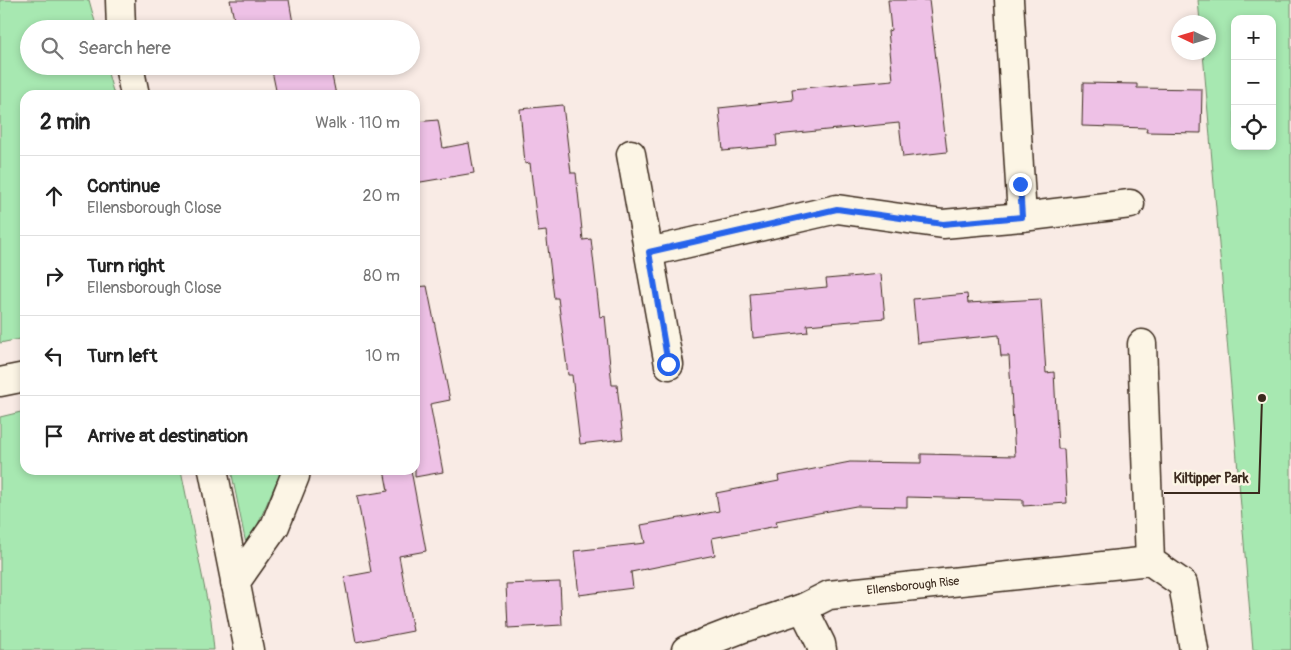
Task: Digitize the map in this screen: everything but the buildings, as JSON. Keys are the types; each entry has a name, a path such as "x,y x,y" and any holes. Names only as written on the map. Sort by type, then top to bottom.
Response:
{"street":[{"path":"120,0 121,20"},
{"path":"1009,0 1022,217"},
{"path":"131,75 134,90"},
{"path":"631,154 669,365"},
{"path":"649,252 837,209 943,224 1130,204"},
{"path":"1142,344 1150,561 1183,584 1194,650"},
{"path":"0,382 20,378"},
{"path":"214,475 249,650"},
{"path":"235,583 275,526 295,475"},
{"name":"Ellensborough Rise","path":"686,650 803,608 829,595 1150,561"},
{"path":"803,608 821,644 822,650"}],"green space":[{"path":"0,0 89,0 95,20 20,20 20,75 108,75 113,90 20,90 20,339 0,343"},
{"path":"1198,0 1291,0 1291,650 1253,650 1204,60 1216,60 1216,15 1199,15"},
{"path":"20,412 20,475 182,475 211,620 214,650 0,650 0,417"},
{"path":"232,475 279,475 279,476 247,549"}],"place":[{"name":"Kiltipper Park","path":"1262,398"}],"route":[{"path":"668,364 649,252 837,209 943,224 1022,217 1020,184"}]}
